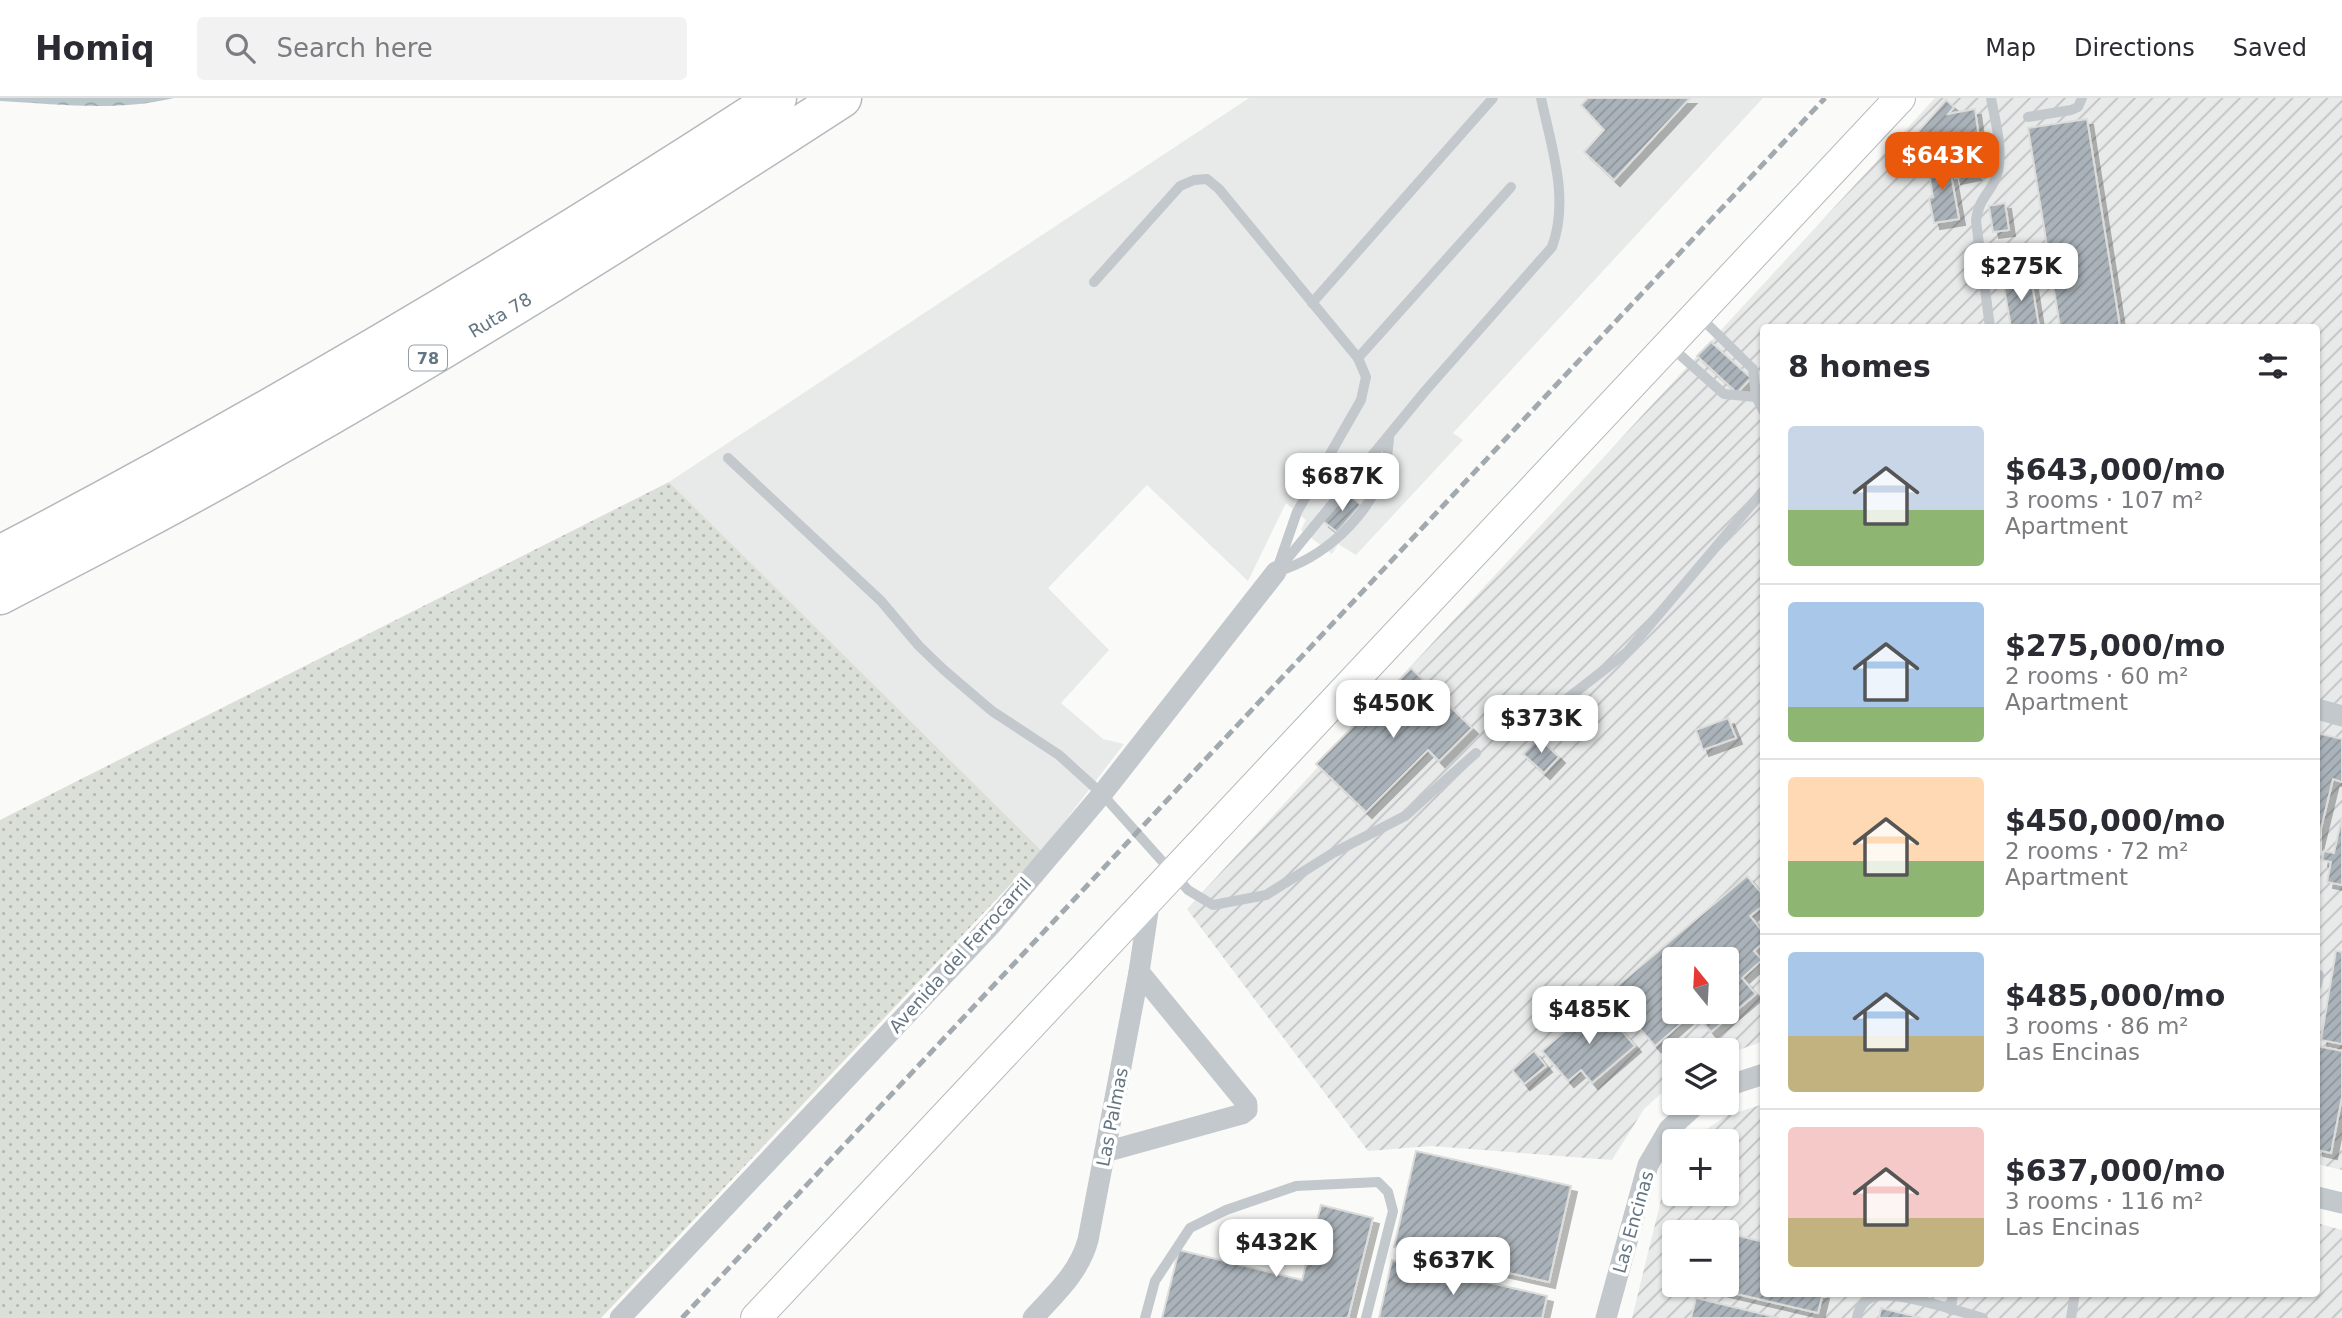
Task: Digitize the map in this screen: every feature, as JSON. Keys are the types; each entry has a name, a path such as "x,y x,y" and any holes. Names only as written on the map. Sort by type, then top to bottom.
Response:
{"highway":[{"name":"Ruta 78","path":"0,555 328,377 587,220 777,98"},
{"name":"Ruta 78","path":"0,595 268,452 386,383 632,234 842,98"}],"main road":[{"path":"756,1318 1900,98"}],"street":[{"name":"Avenida del Ferrocarril","path":"620,1318 991,925 1102,794 1276,572"},
{"path":"2320,710 2342,716"},
{"name":"Las Palmas","path":"1033,1318 1071,1277 1084,1253 1139,972 1150,898"},
{"path":"1105,1152 1242,1114 1247,1110 1247,1104 1139,972"},
{"path":"1739,1082 1760,1075"},
{"name":"Las Encinas","path":"1606,1318 1648,1165 1669,1129 1685,1115"},
{"path":"2320,1198 2342,1203"}],"lane":[{"path":"1312,303 1493,98"},
{"path":"1276,572 1426,390 1552,247 1559,219 1559,186 1541,98"},
{"path":"1990,324 1976,221 1977,207 1998,172 1997,134 1991,98"},
{"path":"2028,117 2071,110 2078,107 2082,98"},
{"path":"1094,282 1180,186 1194,180 1207,179 1219,189 1359,358 1366,377 1361,400 1297,512 1276,572"},
{"path":"1359,358 1511,187"},
{"path":"1697,314 1753,369 1756,397 1760,404"},
{"path":"1668,345 1724,394 1756,397"},
{"path":"1276,572 1295,566 1321,550 1353,521 1377,488 1384,469 1390,436"},
{"path":"728,458 881,601 919,646 944,670 992,711 1059,755 1102,794 1188,890 1213,905 1266,895 1333,853 1405,816 1476,753"},
{"path":"1541,719 1627,652 1760,495"},
{"path":"1145,1318 1155,1281 1190,1228 1226,1210 1296,1186 1378,1182 1388,1192 1393,1211 1366,1318"},
{"path":"1857,1318 1863,1303 1872,1297"},
{"path":"1900,1297 1983,1318"},
{"path":"1951,1310 1953,1297"},
{"path":"2071,1318 2074,1297"}],"shaded area":[{"path":"1249,98 1763,98 1453,433 1463,440 1356,555 1338,544 1332,554 1301,530 1306,520 1286,503 1248,581 1147,485 1048,588 1109,650 1061,703 1103,739 1124,744 1042,851 669,482"},
{"path":"1935,98 2342,98 2342,1170 2320,1165 2320,324 1760,324 1760,1042 1739,1050 1739,1038 1662,1038 1662,1093 1644,1109 1612,1160 1431,1146 1368,1151 1187,909"},
{"path":"669,482 1042,851 601,1318 0,1318 0,820"},
{"path":"1760,1105 1760,1297 2320,1297 2320,1224 2342,1230 2342,1318 1632,1318 1662,1196 1662,1206 1739,1206 1739,1129 1707,1129 1728,1115 1739,1115 1739,1112"}],"water":[{"path":"0,98 174,98 109,106 0,101"}],"building":[{"path":"1588,98 1690,98 1614,180 1584,152 1604,130 1581,105"},
{"path":"1946,100 1954,107 1948,114 1975,109 1979,138 1942,144 1944,159 1921,162 1917,133"},
{"path":"2087,119 2120,324 2060,324 2028,128"},
{"path":"1948,158 1959,219 1934,223 1929,198 1933,197 1927,161"},
{"path":"1973,161 1975,174 1955,178 1952,165"},
{"path":"2005,203 2009,230 1993,232 1989,206"},
{"path":"2031,278 2039,324 2010,324 2003,282"},
{"path":"1711,342 1751,378 1737,393 1697,356"},
{"path":"1348,493 1361,505 1337,532 1323,521"},
{"path":"1411,668 1472,728 1439,761 1428,750 1366,812 1316,764"},
{"path":"1728,718 1736,738 1703,750 1696,730"},
{"path":"2320,734 2342,739 2342,782 2333,779 2320,833"},
{"path":"1539,738 1559,757 1544,773 1523,754"},
{"path":"2342,817 2342,885 2327,882 2331,862 2322,860 2324,851 2334,853"},
{"path":"1747,876 1760,891 1760,908 1750,916 1760,928 1760,946 1754,951 1760,962 1742,978 1756,994 1740,1008 1740,947 1663,947"},
{"path":"1662,948 1662,1024 1680,1024 1655,1046 1609,993"},
{"path":"2336,951 2342,952 2342,1044 2321,1040"},
{"path":"1598,1003 1635,1046 1592,1083 1581,1070 1568,1081 1542,1051"},
{"path":"1704,1024 1720,1024 1711,1032"},
{"path":"2320,1047 2342,1051 2342,1097 2331,1153 2320,1151"},
{"path":"1534,1051 1546,1066 1524,1084 1512,1070"},
{"path":"1416,1151 1571,1186 1549,1282 1394,1247"},
{"path":"1321,1205 1373,1218 1348,1318 1162,1318 1179,1250 1302,1280"},
{"path":"1739,1236 1760,1241 1760,1297 1822,1297 1818,1313 1739,1295"},
{"path":"1392,1260 1547,1296 1542,1318 1379,1318"},
{"path":"1696,1298 1779,1318 1691,1318"},
{"path":"1881,1308 1921,1318 1879,1318"}],"railway":[{"path":"682,1318 1825,98"}]}
